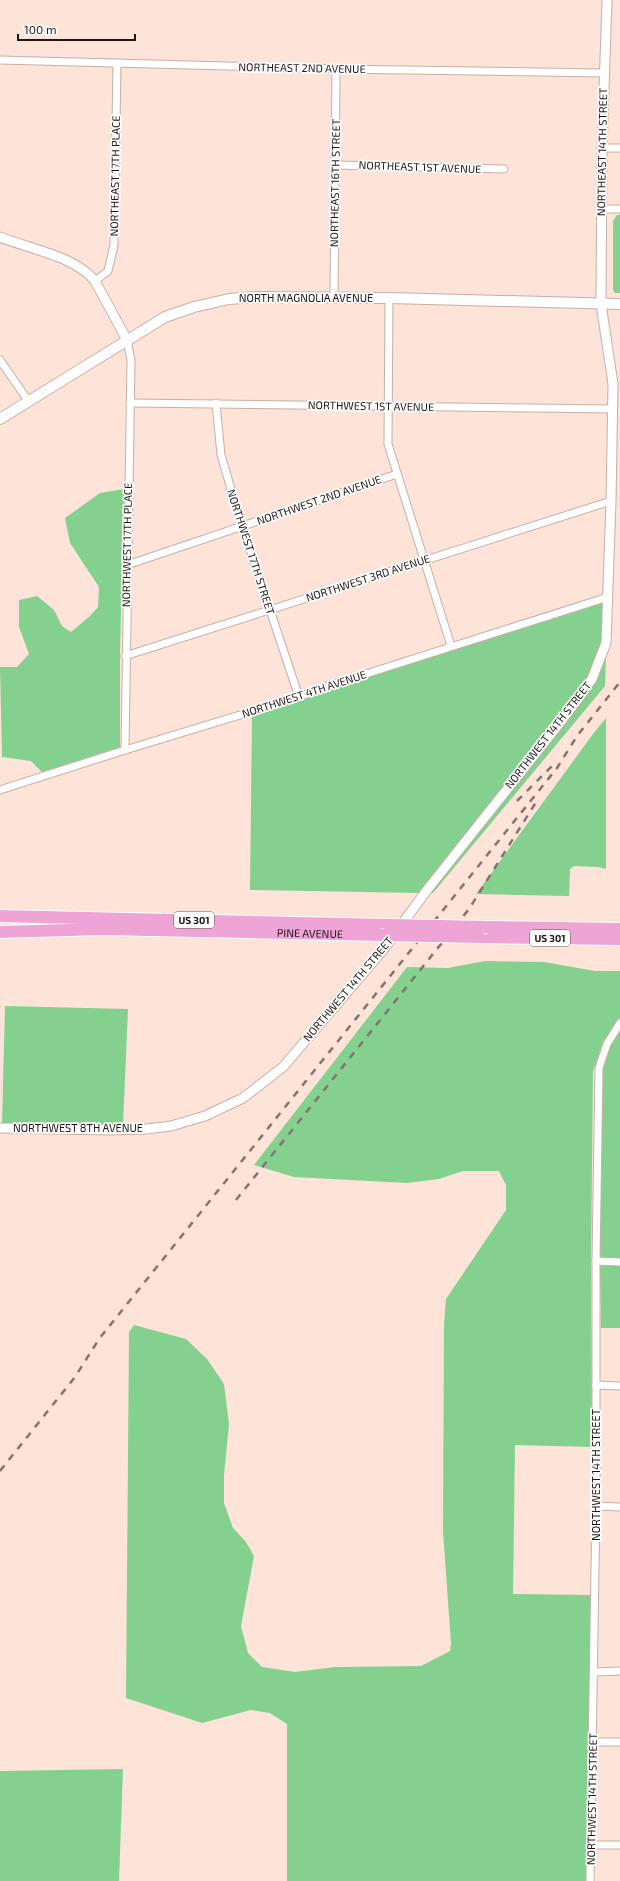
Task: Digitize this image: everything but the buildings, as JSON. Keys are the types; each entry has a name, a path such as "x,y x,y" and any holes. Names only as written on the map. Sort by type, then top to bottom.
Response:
{"highway":[{"name":"PINE AVENUE","path":"0,916 620,929"},
{"path":"26,917 26,931"},
{"name":"PINE AVENUE","path":"0,932 104,929 620,939"}],"main road":[{"name":"NORTH MAGNOLIA AVENUE","path":"0,419 165,317 194,306 229,299 256,296 620,304"}],"street":[{"name":"NORTHEAST 14TH STREET","path":"601,304 602,148 607,0"},
{"name":"NORTHEAST 2ND AVENUE","path":"0,60 336,69 604,73"},
{"name":"NORTHEAST 17TH PLACE","path":"95,282 108,271 114,245 117,64"},
{"name":"NORTHEAST 16TH STREET","path":"334,297 336,69"},
{"path":"602,148 620,148"},
{"name":"NORTHEAST 1ST AVENUE","path":"335,165 504,169"},
{"path":"601,209 620,209"},
{"path":"0,237 79,266 88,273 95,282 127,340"},
{"path":"389,298 388,444 451,646"},
{"name":"NORTHWEST 14TH STREET","path":"283,1067 383,950 427,890 562,720 592,679 606,643 613,409 617,384 601,304"},
{"name":"NORTHWEST 17TH PLACE","path":"125,750 125,656 131,360 127,340"},
{"path":"0,360 29,402"},
{"name":"NORTHWEST 1ST AVENUE","path":"130,403 613,409"},
{"name":"NORTHWEST 17TH STREET","path":"216,403 221,455 242,526 299,698"},
{"name":"NORTHWEST 2ND AVENUE","path":"127,565 397,474"},
{"name":"NORTHWEST 3RD AVENUE","path":"125,656 611,501"},
{"name":"NORTHWEST 4TH AVENUE","path":"0,790 125,750 299,698 325,686 608,597"},
{"name":"NORTHWEST 14TH STREET","path":"590,1881 596,1506 596,1261 599,1068 607,1044 620,1023"},
{"name":"NORTHWEST 8TH AVENUE","path":"0,1128 111,1130 146,1129 171,1126 204,1116 244,1098 283,1067"},
{"path":"596,1261 620,1262"},
{"path":"596,1386 620,1386"},
{"path":"596,1506 620,1507"},
{"path":"594,1672 620,1671"},
{"path":"593,1742 620,1742"},
{"path":"591,1844 620,1845"}],"green space":[{"path":"617,215 620,215 620,293 615,293 613,290 613,221"},
{"path":"124,489 120,654 120,747 42,772 31,761 2,757 0,667 17,667 29,654 19,627 19,600 37,596 54,610 62,626 71,632 89,617 98,607 99,587 70,543 65,518 100,493"},
{"path":"603,603 601,642 588,677 558,718 419,893 250,890 252,716 304,700 327,690"},
{"path":"606,655 605,686 433,893 430,893"},
{"path":"606,718 606,869 599,867 574,866 570,869 569,896 476,894 593,734"},
{"path":"485,961 544,962 595,971 620,971 620,1017 603,1042 593,1071 591,1265 592,1447 515,1445 513,1594 591,1595 586,1881 287,1881 287,1724 270,1713 251,1710 202,1723 126,1698 129,1332 134,1325 186,1339 207,1359 224,1384 229,1424 224,1475 224,1503 233,1528 246,1542 254,1556 241,1626 248,1653 262,1667 295,1672 335,1667 421,1666 450,1651 451,1644 443,1531 444,1324 446,1299 506,1210 506,1185 499,1171 463,1171 439,1179 407,1183 294,1177 254,1165 407,967 448,968"},
{"path":"5,1006 128,1009 123,1126 2,1124"},
{"path":"620,1031 620,1258 600,1257 603,1069 611,1045"},
{"path":"600,1266 620,1266 620,1328 601,1328"},
{"path":"123,1769 119,1881 0,1881 0,1771"}],"railway":[{"path":"0,1471 75,1377 99,1339 557,768 577,736 620,682"},
{"path":"517,801 553,765"},
{"path":"236,1200 469,909 538,799"}]}
